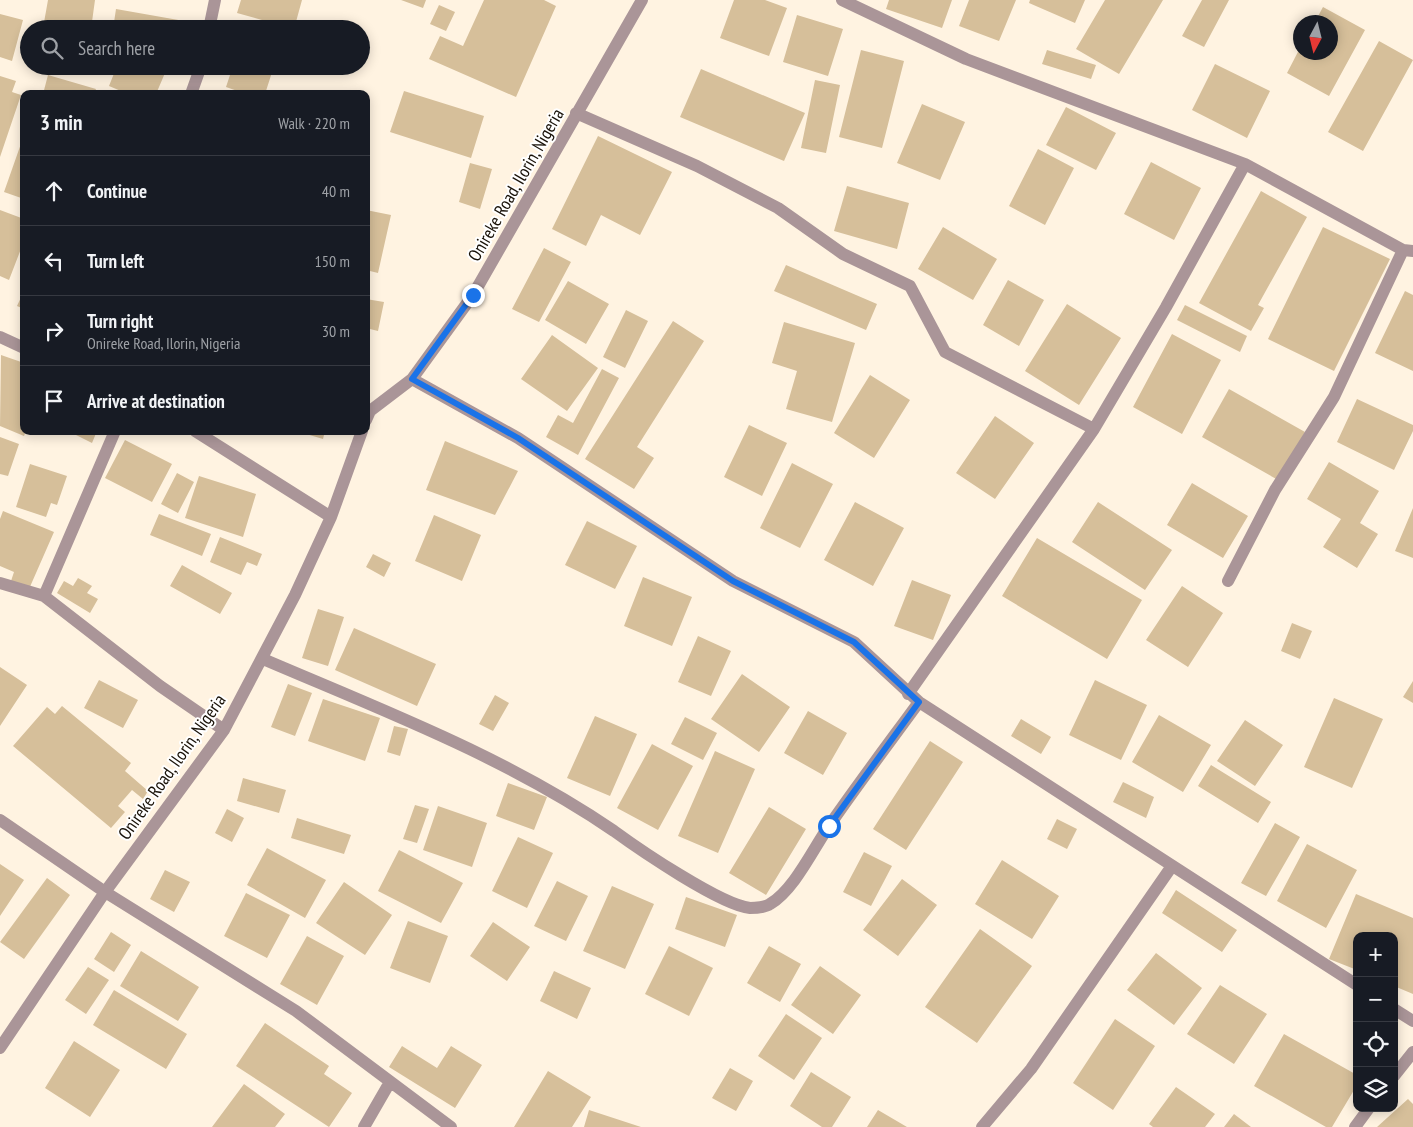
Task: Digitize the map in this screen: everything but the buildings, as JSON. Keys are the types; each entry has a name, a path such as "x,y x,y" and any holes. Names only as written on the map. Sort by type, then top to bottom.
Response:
{"street":[{"path":"211,20 215,0"},
{"name":"Onireke Road, Ilorin, Nigeria","path":"370,411 412,379 473,295 642,0"},
{"path":"842,0 966,59 1245,164 1408,250 1334,397 1274,490 1228,581"},
{"path":"192,90 197,75"},
{"path":"576,113 697,166 770,204 843,254 910,286 945,352 1094,429"},
{"path":"263,659 450,740 575,804 631,844 695,883 731,902 750,908 769,905 786,890 1094,429 1166,306 1245,164"},
{"path":"0,337 20,346"},
{"path":"412,379 518,438 733,581 854,642 914,698 1353,982"},
{"path":"44,596 113,435"},
{"path":"201,435 331,517"},
{"name":"Onireke Road, Ilorin, Nigeria","path":"0,1048 105,892 224,730 263,659 331,517 361,435"},
{"path":"0,583 44,596 160,686 224,730"},
{"path":"0,820 105,892 296,1011 451,1127"},
{"path":"982,1127 1031,1069 1172,866"},
{"path":"1398,1012 1413,1022"},
{"path":"1398,1071 1413,1052"},
{"path":"364,1127 390,1082"},
{"path":"1355,1127 1366,1112"}],"route":[{"path":"473,295 412,379 518,438 733,581 854,642 908,694 919,702 829,826"}]}
